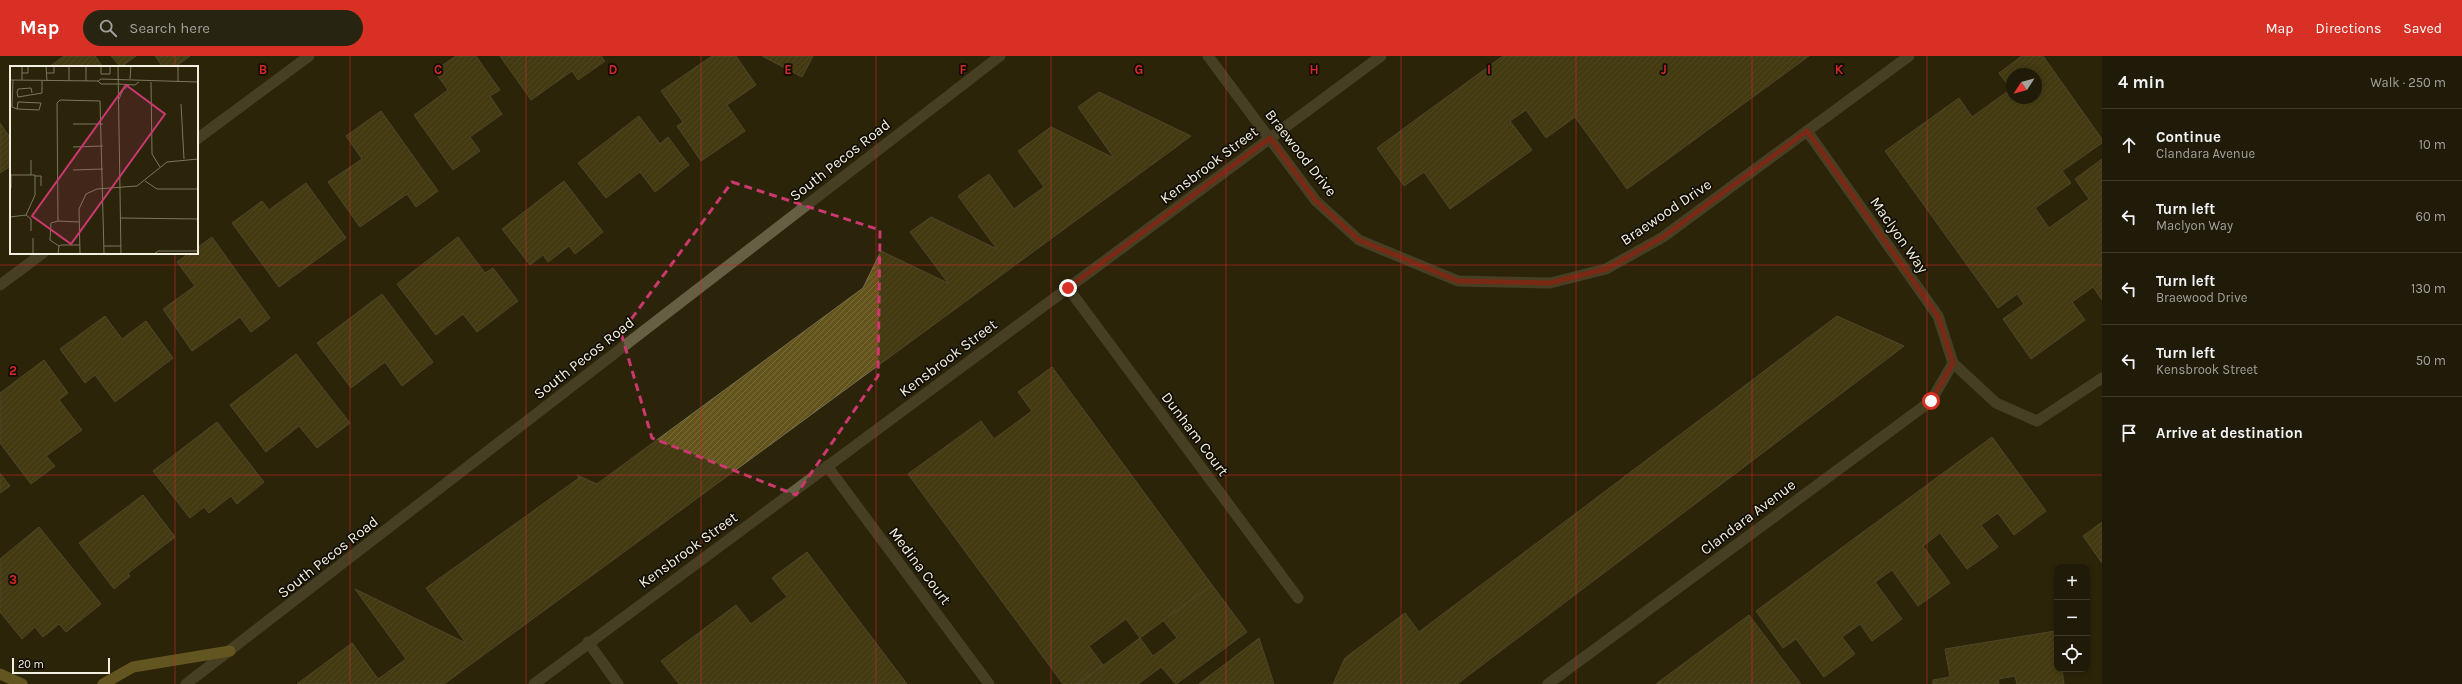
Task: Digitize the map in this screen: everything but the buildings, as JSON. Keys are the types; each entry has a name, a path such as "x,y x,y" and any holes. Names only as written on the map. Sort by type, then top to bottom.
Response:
{"main road":[{"path":"103,684 133,667 230,651"},
{"path":"0,674 22,684"}],"street":[{"path":"198,138 309,56"},
{"name":"South Pecos Road","path":"186,684 1000,56"},
{"name":"Braewood Drive","path":"1208,56 1316,201 1359,240 1458,281 1550,283 1606,269 1663,237 1909,56"},
{"name":"Kensbrook Street","path":"534,684 588,642 1381,56"},
{"name":"Maclyon Way","path":"1807,131 1938,316 1953,363"},
{"path":"0,285 43,254"},
{"name":"Dunham Court","path":"1068,288 1298,598"},
{"path":"1953,363 1996,403 2037,421 2102,378"},
{"name":"Clandara Avenue","path":"1548,684 1931,401 1953,363"},
{"name":"Medina Court","path":"826,466 989,684"},
{"path":"588,642 618,684"}],"highlighted area":[{"path":"732,182 880,230 878,376 796,495 652,438 621,333"}],"route":[{"path":"1068,288 1270,138 1316,201 1359,240 1458,281 1550,283 1606,269 1663,237 1807,131 1938,316 1953,363 1931,401"}]}
